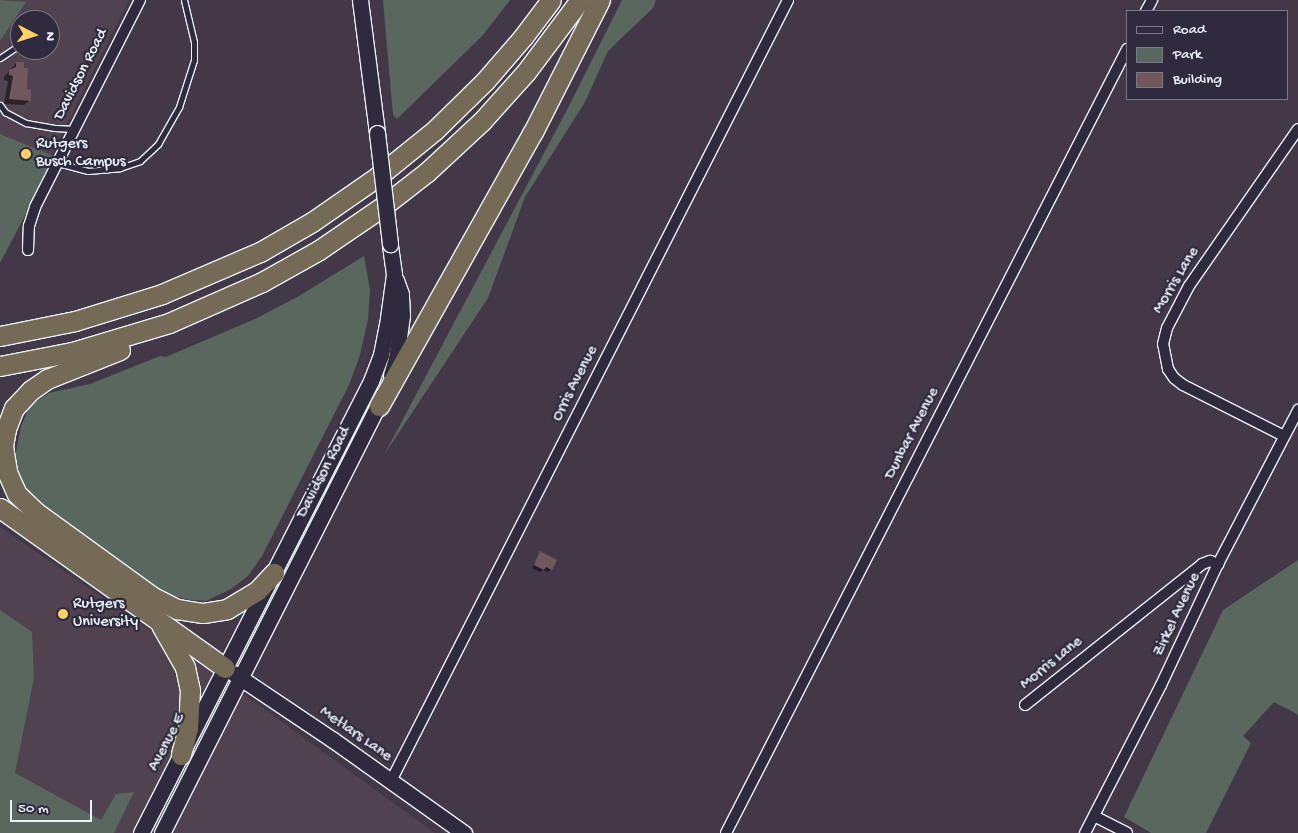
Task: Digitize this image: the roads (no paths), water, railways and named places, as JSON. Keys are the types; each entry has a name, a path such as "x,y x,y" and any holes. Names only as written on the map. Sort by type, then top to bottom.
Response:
{"highway":[{"path":"447,118 514,33 535,0"},
{"path":"0,336 75,321 124,307 192,283 260,252 312,222 357,192 420,143 447,118 485,81 551,0"},
{"path":"0,366 72,352 141,332 191,314 262,282 319,250 382,207 441,159 487,115 532,66 580,0"},
{"path":"379,406 533,132 600,0"},
{"path":"141,332 128,346 47,379 20,400 8,422 3,446 7,472 12,486 36,514 153,597 177,609 203,613 226,609 246,599 274,573"},
{"path":"0,508 225,668"},
{"path":"158,620 185,667 190,690 188,728 181,755"}],"main road":[{"name":"Davidson Road","path":"241,679 379,406 396,359 400,329 401,294 394,274 360,0"},
{"name":"Davidson Road","path":"225,668 371,381 385,336 394,274"},
{"name":"Metlars Lane","path":"225,668 464,833"},
{"name":"Avenue E","path":"141,833 225,668"},
{"path":"162,833 241,679"}],"street":[{"name":"Davidson Road","path":"28,250 29,226 35,207 140,0"},
{"name":"Orris Avenue","path":"391,781 788,0"},
{"name":"Dunbar Avenue","path":"726,833 1126,51"},
{"name":"Morris Lane","path":"1284,436 1183,385 1174,378 1168,369 1163,344 1176,308 1188,286 1298,129"},
{"name":"Zirkel Avenue","path":"1085,833 1161,685 1218,564 1298,410"},
{"name":"Morris Lane","path":"1025,705 1202,564 1210,562 1218,564"},
{"path":"1094,816 1127,833"}],"lane":[{"path":"57,163 88,171 120,168 140,161 158,144 179,107 194,60 194,42 184,0"},
{"path":"0,105 4,112 26,123 75,129"}],"place":[{"name":"Rutgers Busch Campus","path":"26,154"},
{"name":"Rutgers University","path":"63,614"}]}
